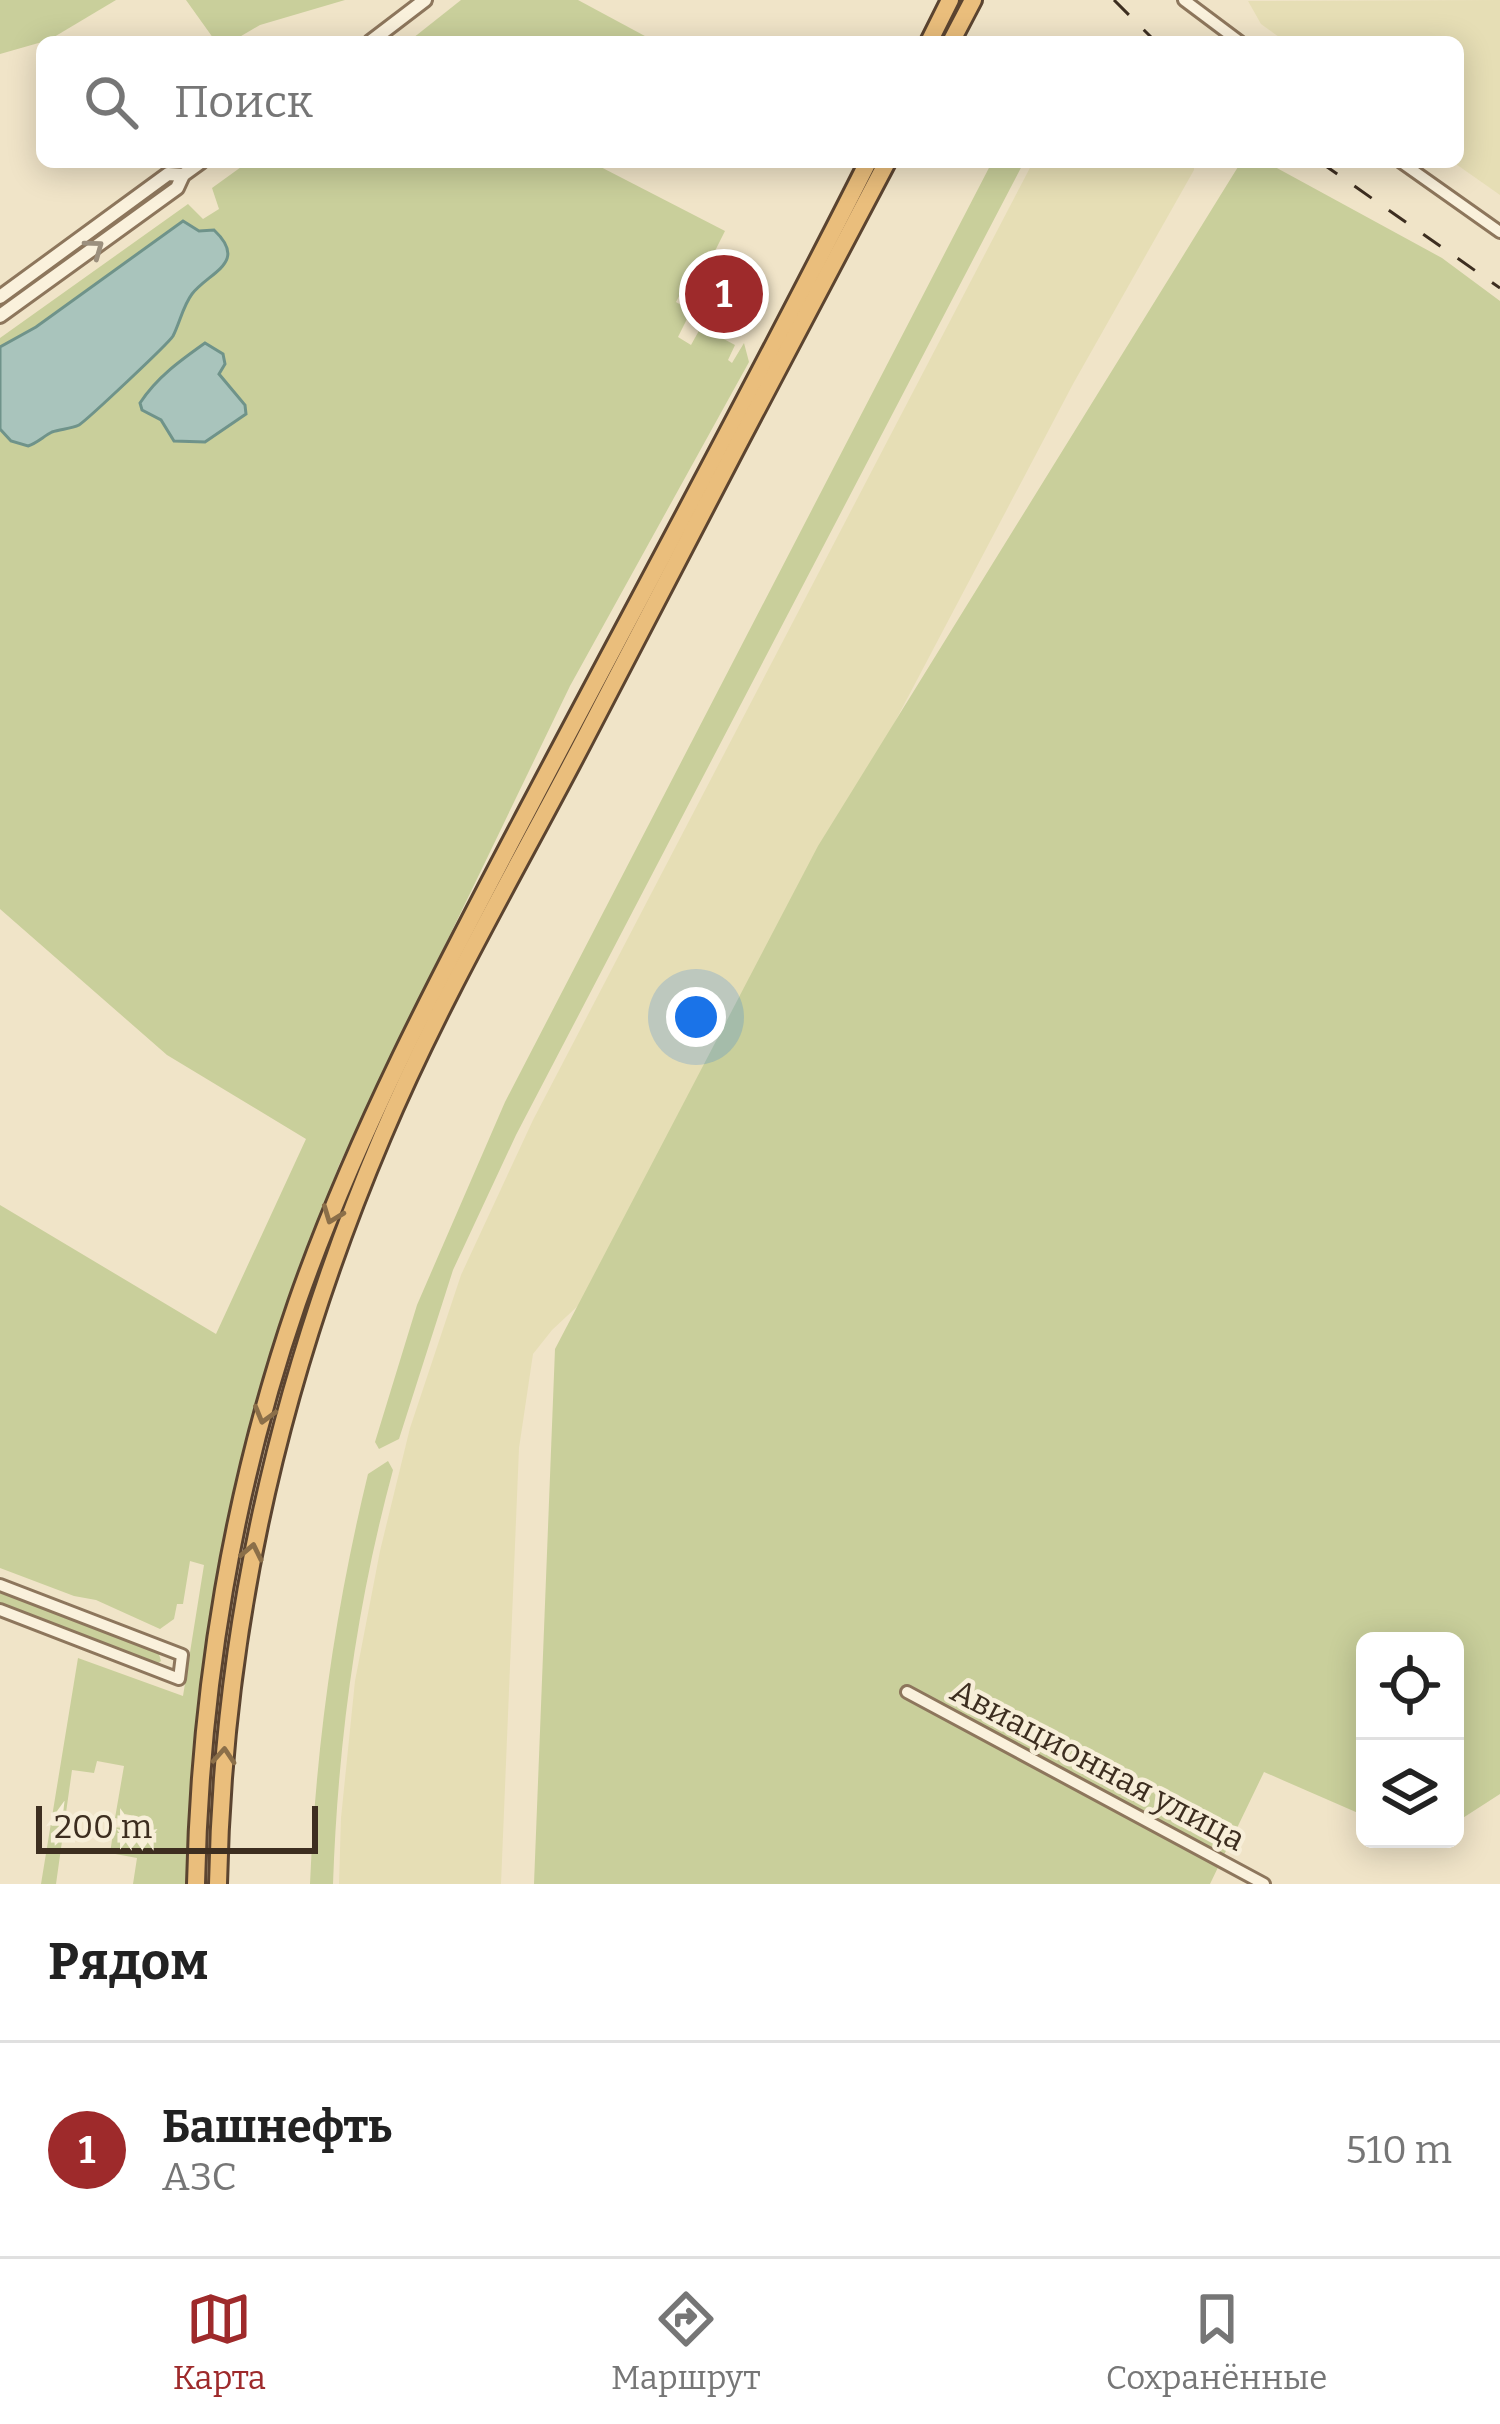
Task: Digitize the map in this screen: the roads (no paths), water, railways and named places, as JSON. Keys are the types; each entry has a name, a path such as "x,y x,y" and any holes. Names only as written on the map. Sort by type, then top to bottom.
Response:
{"highway":[{"path":"931,36 950,0"},
{"path":"954,36 973,0"},
{"path":"196,1884 197,1818 226,1583 261,1422 297,1303 367,1127 490,882 865,168"},
{"path":"218,1884 228,1697 242,1596 265,1489 325,1283 382,1135 454,988 884,168"}],"street":[{"path":"378,36 425,0"},
{"path":"1184,0 1232,36"},
{"path":"0,316 177,188 193,168"},
{"path":"1409,168 1500,232"},
{"path":"0,297 168,174 183,175"},
{"path":"0,1585 182,1655 178,1679 0,1610"},
{"name":"Авиационная улица","path":"908,1692 1264,1884"}],"water":[{"path":"183,221 199,231 214,230 228,251 222,266 189,299 173,336 79,425 52,432 28,446 11,441 0,429 0,347 36,327"},
{"path":"205,343 223,354 225,364 219,374 245,405 246,414 205,442 174,441 161,420 142,410 140,403 162,377"}],"railway":[{"path":"1114,0 1150,36"},
{"path":"1329,168 1500,288"}],"place":[{"name":"Башнефть","path":"724,294"}]}
